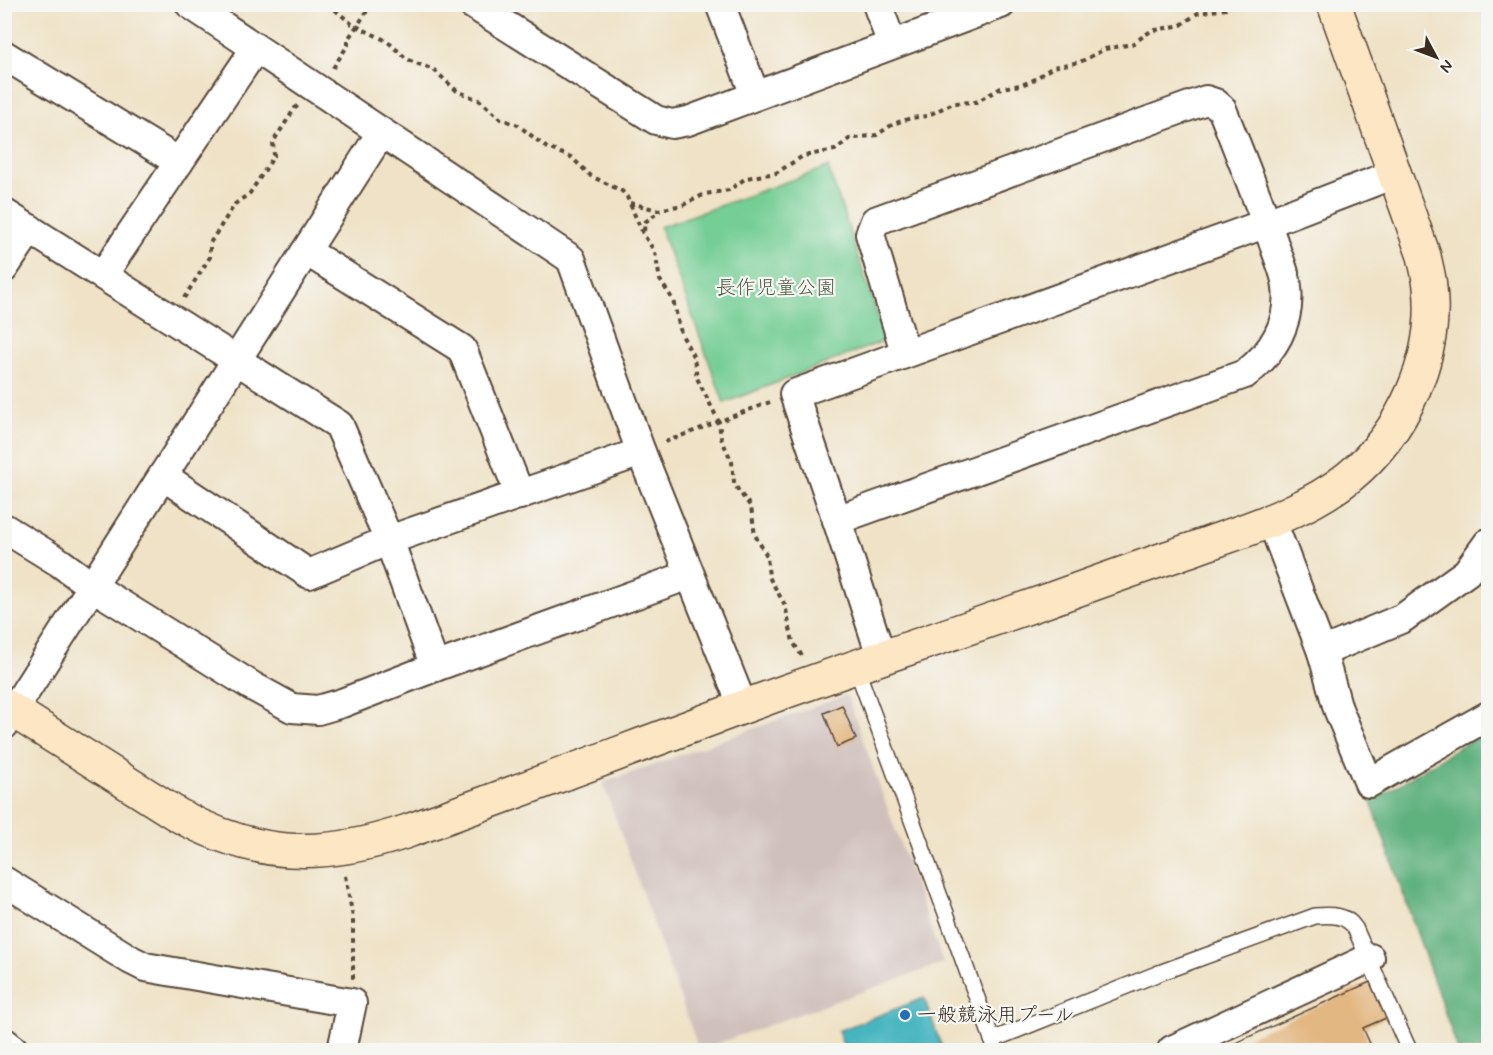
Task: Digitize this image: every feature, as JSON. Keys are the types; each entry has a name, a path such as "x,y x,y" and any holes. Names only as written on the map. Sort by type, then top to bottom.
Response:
{"street":[{"path":"190,4 571,259 641,452 743,707"},
{"path":"472,4 656,120 672,124 688,121 1001,4"},
{"path":"720,4 755,95"},
{"path":"877,4 892,44"},
{"path":"381,133 93,587 8,714 177,815 226,838 249,844 282,849 336,850 373,843 743,707 1271,519 1320,498 1348,478 1377,450 1413,392 1427,343 1430,287 1424,256 1334,4"},
{"path":"103,275 255,49"},
{"path":"4,55 179,162"},
{"path":"837,520 1245,374 1261,362 1276,343 1286,314 1287,286 1267,223 1222,109 1206,100 875,221 870,234 905,352"},
{"path":"869,663 837,520 794,394 1267,223 1394,174"},
{"path":"4,213 339,426 389,540 435,667"},
{"path":"4,268 30,229"},
{"path":"306,251 462,349 520,495"},
{"path":"163,476 309,574 389,540 641,452"},
{"path":"1271,519 1322,652 1338,709 1370,783 1488,716"},
{"path":"4,528 59,562 93,587 252,686 292,708 318,710 689,575"},
{"path":"1322,652 1403,618 1467,572 1488,543"},
{"path":"4,881 145,967 352,1003 342,1050"},
{"path":"1172,1050 1326,990 1370,958"},
{"path":"4,1042 14,1050"}],"lane":[{"path":"869,663 994,1045 1159,973 1315,916 1329,915 1350,921 1370,958 1409,1050"}],"path":[{"path":"328,4 339,15 387,41 408,60 434,70 450,86 479,100 501,119 518,125 547,148 571,157 591,176 622,191 655,252 660,280 673,300 681,333 694,358 697,378 719,422 721,438 732,462 734,482 751,507 755,535 767,556 769,577 785,605 793,642 799,649 804,663"},
{"path":"171,319 210,256 210,243 235,204 250,193 274,156 273,142 295,108 303,102 319,78 327,76 348,45 348,39 366,13 368,4"},
{"path":"630,203 647,208 664,208 682,205 705,194 729,190 746,178 776,173 803,156 835,150 849,139 877,135 893,124 927,116 953,103 976,102 1001,88 1032,81 1053,67 1080,62 1105,49 1132,44 1152,31 1181,25 1198,13 1226,9 1235,4"},
{"path":"644,235 645,222 664,208"},
{"path":"641,452 794,394"},
{"path":"343,867 353,916 352,1003"}],"shaded area":[{"path":"847,695 943,963 699,1050 603,783"}],"green space":[{"name":"長作児童公園","path":"828,167 886,340 724,403 660,227"},
{"path":"1488,729 1488,1050 1458,1050 1371,802"}],"water":[{"name":"一般競泳用プール","path":"924,998 943,1050 845,1050 838,1031"}],"building":[{"path":"842,705 856,739 837,747 824,713"},
{"path":"1370,982 1386,1018 1363,1028 1373,1050 1331,1050 1329,1047 1321,1050 1220,1050"}],"place":[{"name":"一般競泳用プール","path":"905,1015"}]}
